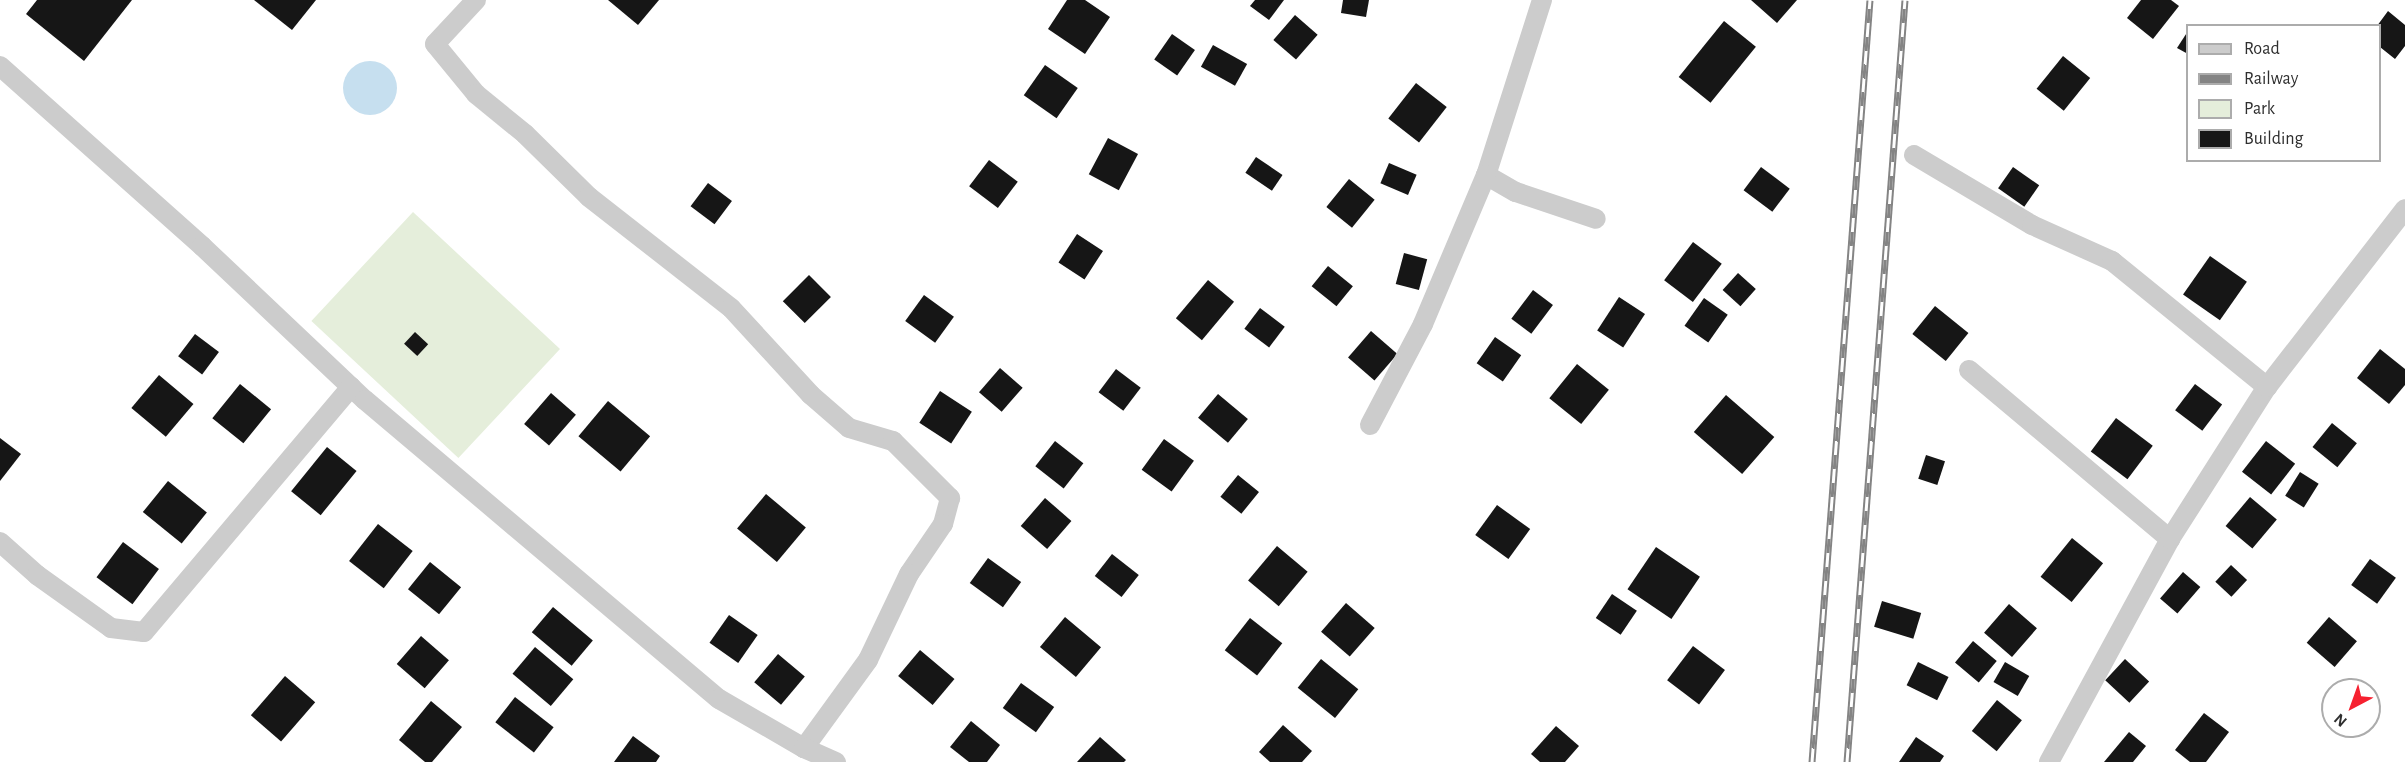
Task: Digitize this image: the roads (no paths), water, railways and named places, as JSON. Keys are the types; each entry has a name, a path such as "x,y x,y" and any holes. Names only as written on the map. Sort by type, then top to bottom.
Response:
{"street":[{"path":"476,0 435,45 476,94 525,134 589,197 731,308 811,395 849,428 893,441 950,498 943,524 909,574 868,660 804,748"},
{"path":"1370,425 1424,324 1486,175 1542,0"},
{"path":"0,66 202,246 351,387 719,699 804,748 836,762"},
{"path":"1914,155 2032,225 2112,261 2267,387"},
{"path":"1486,175 1516,192 1596,219"},
{"path":"2049,762 2170,539 2267,387 2405,210"},
{"path":"1969,370 2170,539"},
{"path":"0,542 37,575 111,628 144,632 351,387"}],"water":[{"path":"370,61 380,63 389,69 395,78 397,88 395,98 389,107 380,113 370,115 360,113 351,107 345,98 343,88 345,78 351,69 360,63"}],"railway":[{"path":"1812,762 1870,0"},
{"path":"1847,762 1905,0"}]}
